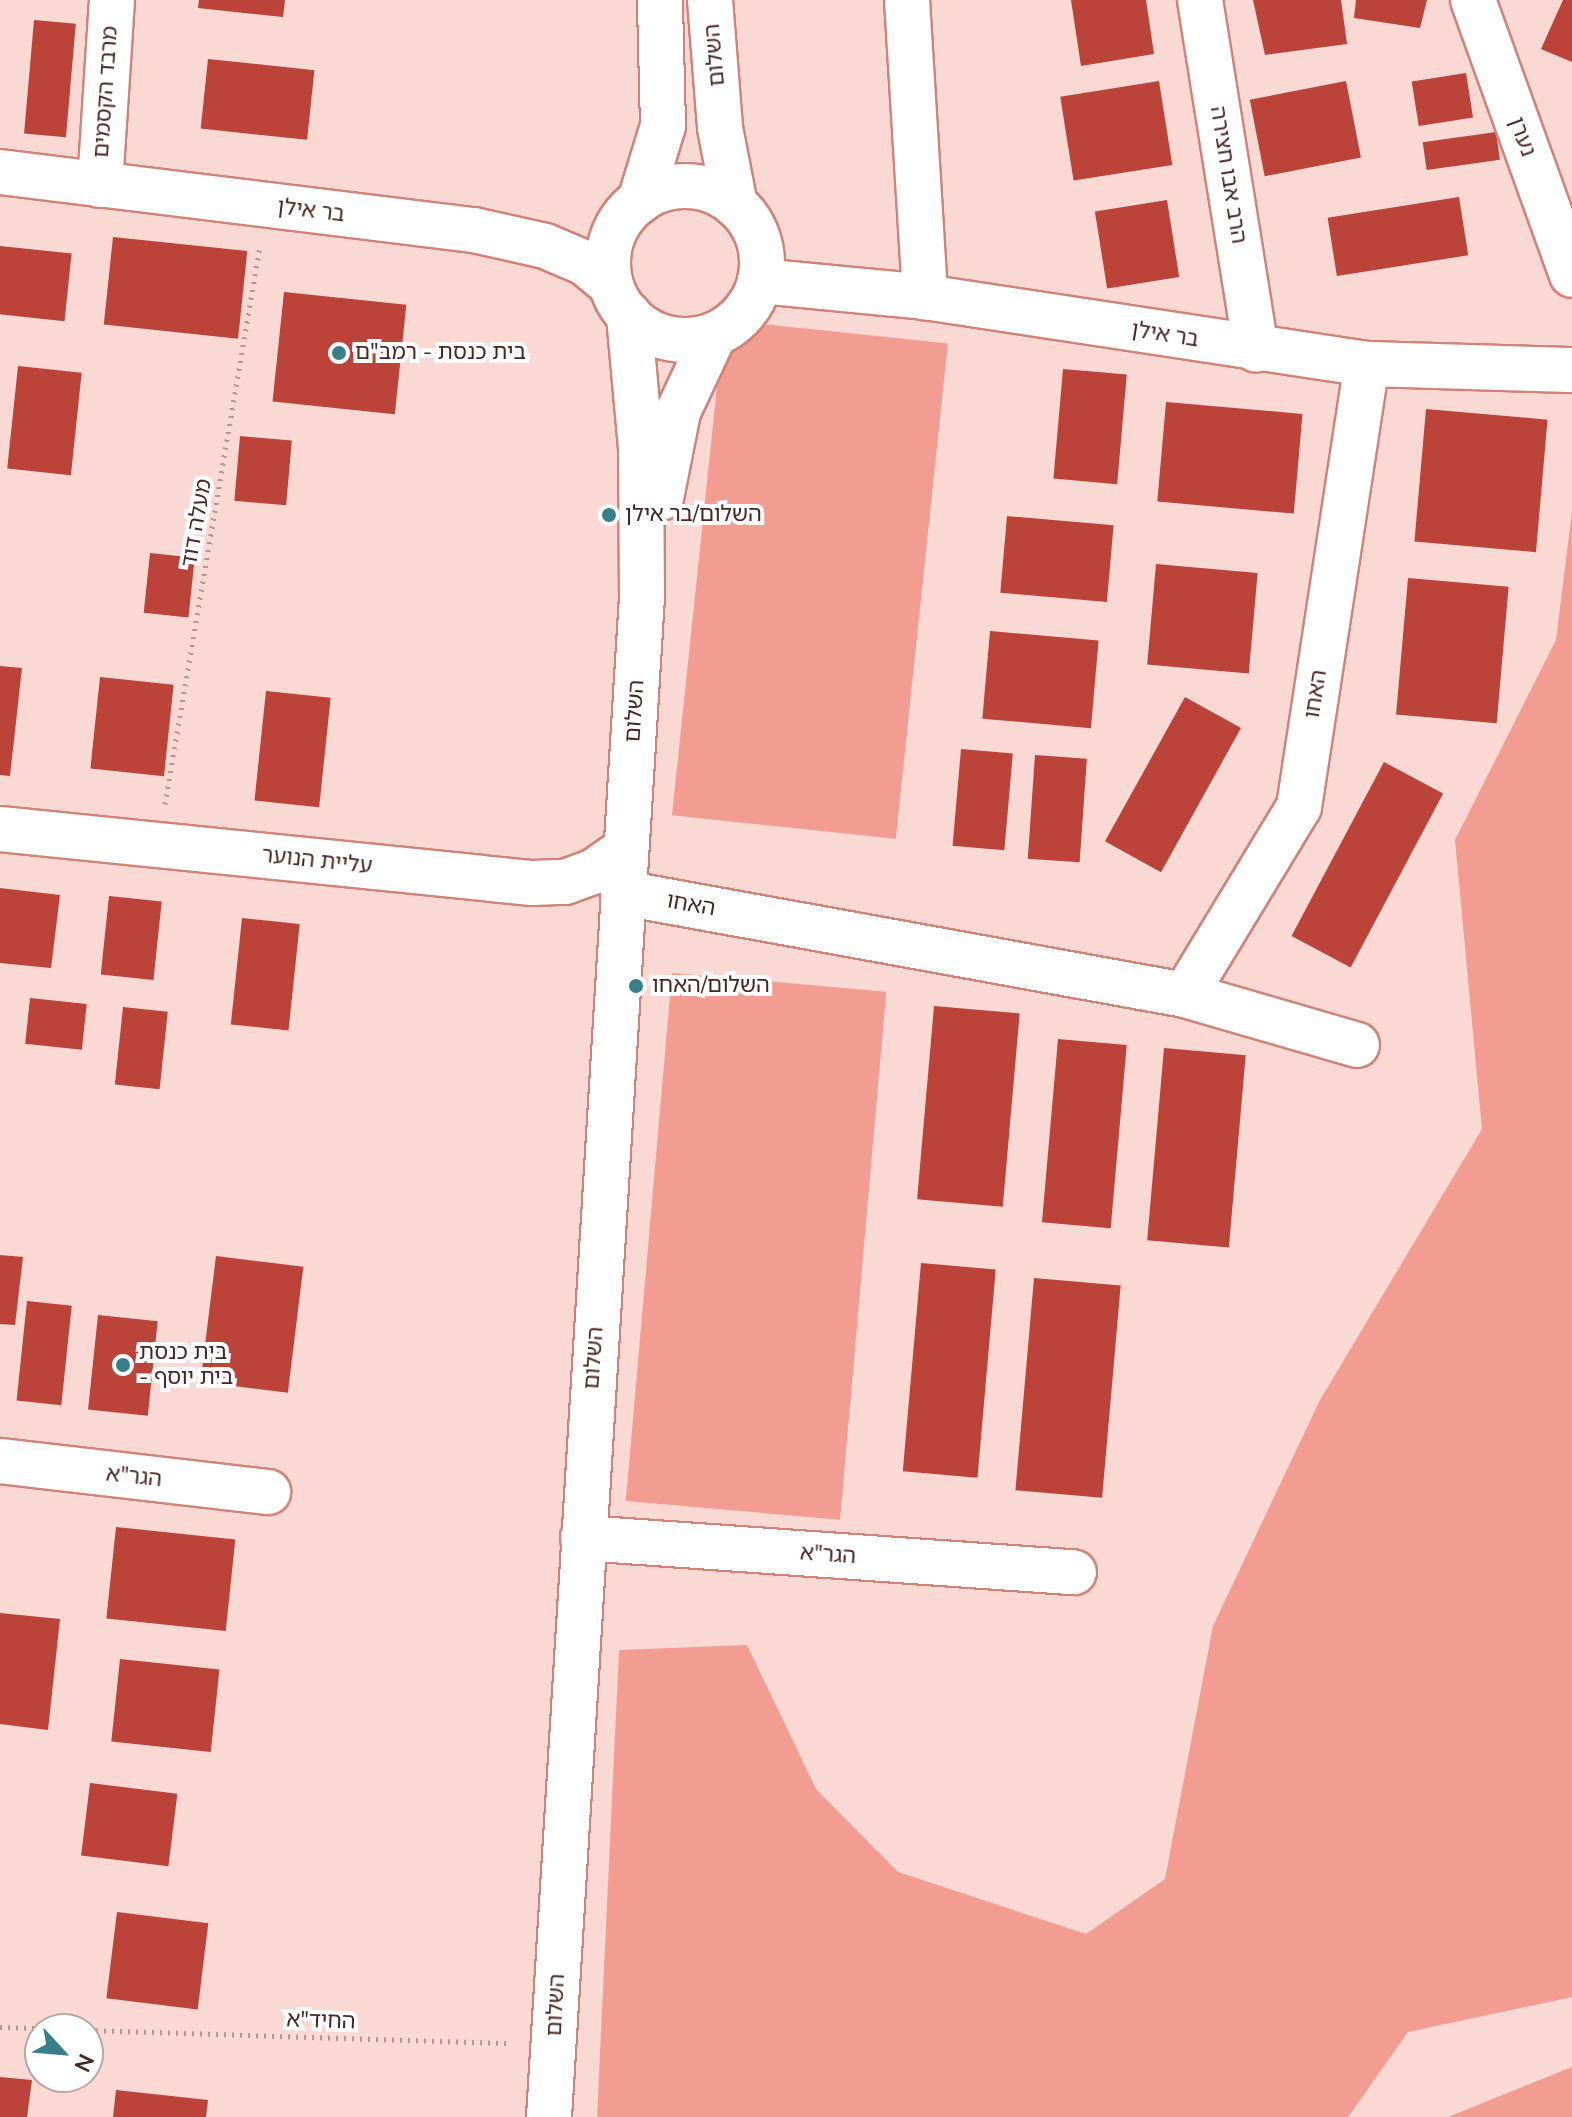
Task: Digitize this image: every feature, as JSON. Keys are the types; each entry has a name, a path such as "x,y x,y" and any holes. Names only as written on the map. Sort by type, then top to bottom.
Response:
{"street":[{"name":"מרבד הקסמים","path":"100,185 112,0"},
{"path":"640,201 676,186 701,187 735,205 756,232 760,281 743,313 714,335 689,340 664,338 620,300 608,257 615,231 640,201 663,126 660,0"},
{"name":"השלום","path":"710,0 720,128 735,205"},
{"path":"907,0 925,297"},
{"name":"הרב אבו חצירה","path":"1200,0 1256,350"},
{"name":"נערן","path":"1473,0 1572,275"},
{"name":"בר אילן","path":"0,172 474,230 545,246 585,263 620,300"},
{"name":"בר אילן","path":"760,281 925,297 1256,350 1367,364 1572,370"},
{"name":"השלום","path":"549,2117 642,598 641,433 620,300"},
{"name":"השלום","path":"642,598 678,412 692,372 714,335"},
{"name":"האחו","path":"1185,995 1299,807 1367,364"},
{"name":"עליית הנוער","path":"0,829 532,883 565,882 593,872 626,849"},
{"name":"האחו","path":"623,893 1185,995 1357,1045"},
{"name":"הגר\"א","path":"0,1461 268,1492"},
{"name":"הגר\"א","path":"583,1538 1074,1572"}],"path":[{"name":"מעלה דוד","path":"158,845 267,206"},
{"path":"0,2027 24,2028"},
{"name":"החיד\"א","path":"104,2031 553,2045"}],"shaded area":[{"path":"724,320 948,344 896,839 672,815"},
{"path":"1572,511 1572,1997 1408,2032 1348,2117 597,2117 619,1650 747,1645 816,1789 898,1872 1086,1934 1165,1879 1213,1626 1320,1400 1482,1129 1455,840 1556,640"},
{"path":"672,973 886,992 840,1520 626,1501"},
{"path":"1572,2067 1572,2117 1448,2117"}],"building":[{"path":"199,0 285,0 283,17 198,8"},
{"path":"1071,0 1146,0 1154,54 1081,66"},
{"path":"1253,0 1341,0 1347,44 1265,55"},
{"path":"1356,0 1427,0 1420,28 1354,18"},
{"path":"1563,0 1572,0 1572,62 1541,49"},
{"path":"34,20 76,24 66,137 24,134"},
{"path":"208,59 314,70 307,140 201,129"},
{"path":"1466,73 1473,117 1419,126 1412,82"},
{"path":"1159,81 1172,165 1074,181 1060,97"},
{"path":"1346,81 1361,158 1265,176 1250,100"},
{"path":"1496,132 1500,160 1427,170 1423,142"},
{"path":"1459,197 1468,255 1337,276 1328,218"},
{"path":"1167,200 1179,277 1107,288 1095,211"},
{"path":"113,237 247,251 238,339 104,325"},
{"path":"0,246 72,254 64,321 0,314"},
{"name":"בית כנסת - רמב\"ם","path":"284,292 406,305 395,414 273,401"},
{"path":"18,366 82,373 71,475 7,468"},
{"path":"1063,369 1127,375 1117,484 1053,479"},
{"path":"1166,402 1302,414 1294,514 1157,502"},
{"path":"1426,409 1548,420 1536,552 1414,541"},
{"path":"240,436 292,441 286,505 234,501"},
{"path":"1007,516 1114,525 1107,602 1000,593"},
{"path":"150,553 195,558 188,617 144,613"},
{"path":"1156,564 1258,573 1249,674 1147,665"},
{"path":"1408,578 1509,587 1497,723 1396,714"},
{"path":"990,631 1099,640 1091,728 982,719"},
{"path":"0,666 22,668 10,776 0,775"},
{"path":"100,677 174,685 164,776 90,768"},
{"path":"266,691 331,698 319,807 255,800"},
{"path":"1185,697 1241,728 1161,872 1105,841"},
{"path":"961,749 1013,754 1004,850 953,846"},
{"path":"1035,755 1087,759 1080,862 1028,859"},
{"path":"1384,762 1443,793 1351,967 1292,936"},
{"path":"0,888 60,895 51,968 0,963"},
{"path":"109,896 162,902 153,980 101,975"},
{"path":"242,918 300,924 288,1030 231,1024"},
{"path":"30,998 87,1004 82,1050 25,1044"},
{"path":"934,1006 1020,1013 1003,1207 917,1199"},
{"path":"123,1007 168,1012 160,1089 115,1085"},
{"path":"1058,1039 1127,1045 1111,1228 1042,1222"},
{"path":"1164,1048 1246,1055 1229,1247 1147,1240"},
{"path":"0,1255 23,1257 15,1325 0,1324"},
{"path":"216,1256 303,1267 288,1393 201,1382"},
{"path":"921,1263 996,1270 977,1478 903,1471"},
{"path":"1034,1278 1121,1286 1102,1498 1015,1490"},
{"path":"27,1301 72,1306 61,1405 17,1400"},
{"name":"בית כנסת - בית יוסף","path":"98,1315 158,1321 148,1416 88,1409"},
{"path":"116,1527 235,1540 226,1631 106,1618"},
{"path":"0,1613 60,1619 48,1730 0,1724"},
{"path":"120,1659 219,1669 211,1752 111,1742"},
{"path":"90,1783 177,1794 168,1866 81,1855"},
{"path":"117,1912 208,1923 198,2010 106,1998"},
{"path":"0,2077 24,2079 24,2093 30,2093 27,2117 0,2117"},
{"path":"116,2090 208,2100 206,2117 113,2117"}],"place":[{"name":"בית כנסת - רמב\"ם","path":"339,353"},
{"name":"השלום/בר אילן","path":"609,515"},
{"name":"השלום/האחו","path":"636,986"},
{"name":"בית כנסת - בית יוסף","path":"123,1365"}]}
